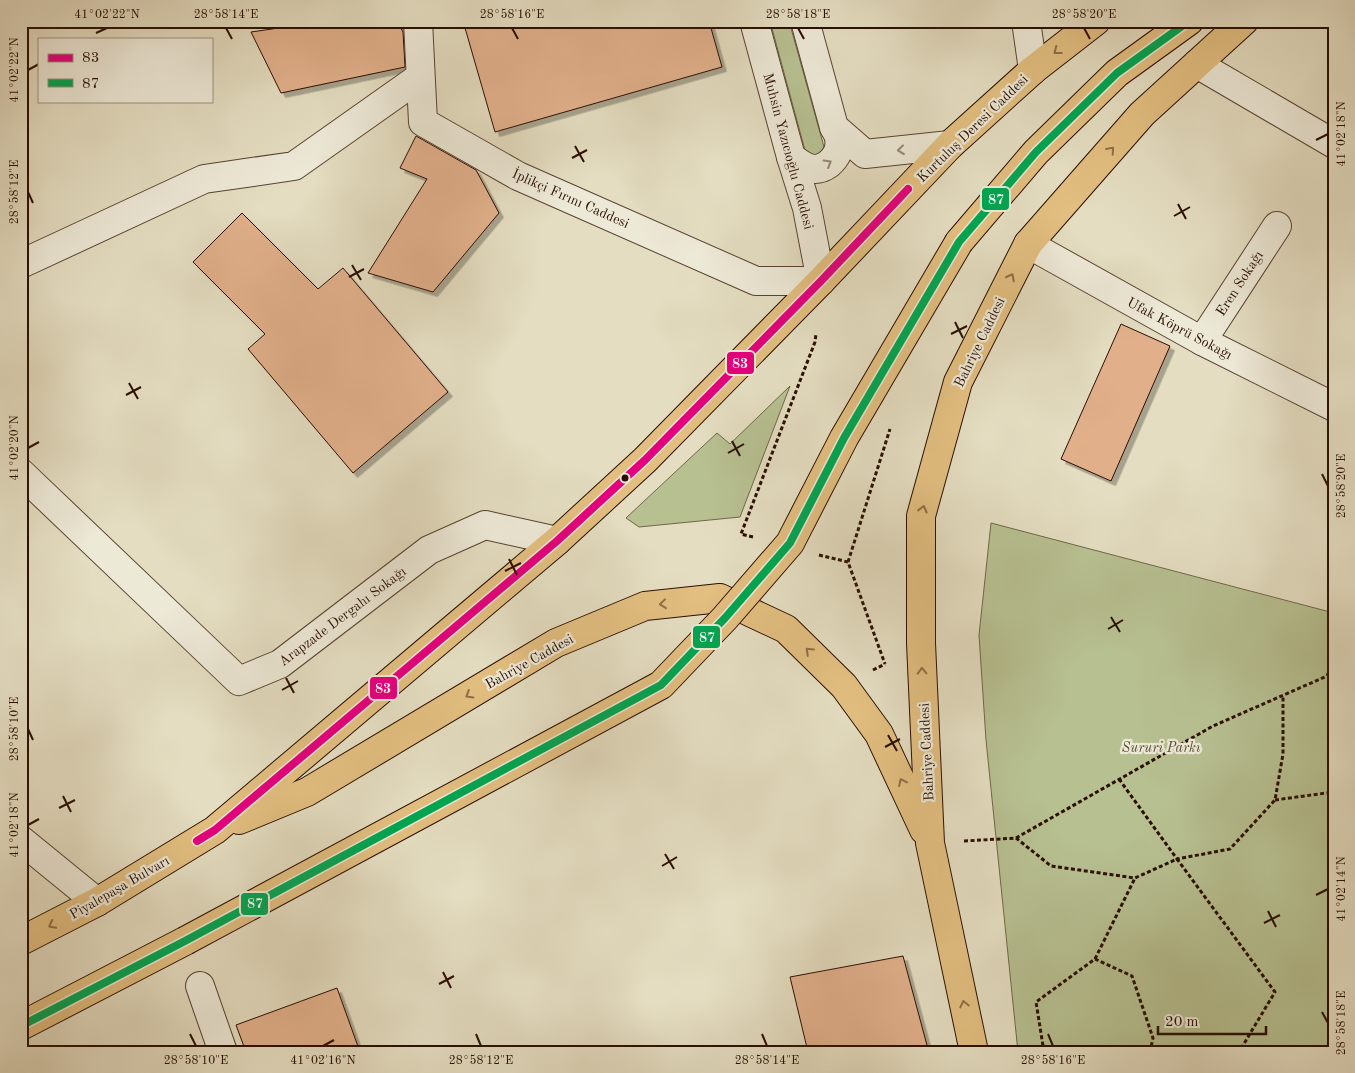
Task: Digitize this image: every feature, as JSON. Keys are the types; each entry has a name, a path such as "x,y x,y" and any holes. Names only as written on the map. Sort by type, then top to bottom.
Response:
{"main road":[{"name":"Kurtuluş Deresi Caddesi","path":"215,830 557,541 645,460 821,281 950,145 1033,70 1096,21"},
{"path":"21,1026 185,941 661,685 725,618 790,543 844,438 959,242 1036,152 1117,73 1189,21"},
{"name":"Bahriye Caddesi","path":"974,1052 930,842 921,643 921,516 958,382 1028,244 1142,114 1244,21"},
{"name":"Bahriye Caddesi","path":"215,830 307,792 556,643 645,606 720,598 786,629 844,686 880,734 930,842"},
{"name":"Piyalepaşa Bulvarı","path":"21,941 97,902 215,830"}],"street":[{"name":"İplikçi Fırını Caddesi","path":"418,21 423,122 518,176 756,280 821,281"},
{"name":"Muhsin Yazıcıoğlu Caddesi","path":"754,21 807,208 821,281"},
{"path":"791,157 804,166 815,169 826,166 835,159 839,148 839,138 834,127 805,21"},
{"path":"1026,21 1033,70"},
{"path":"1197,64 1334,144"},
{"path":"21,264 204,179 294,166 420,77"},
{"path":"834,127 865,154 950,145"},
{"name":"Eren Sokağı","path":"1202,341 1277,226"},
{"name":"Ufak Köprü Sokağı","path":"1028,244 1202,341 1334,407"},
{"name":"Arapzade Dergahı Sokağı","path":"21,473 239,681 280,664 430,550 486,526 557,541"},
{"path":"21,840 97,902"},
{"path":"200,986 223,1052"}],"path":[{"path":"848,562 891,426"},
{"path":"844,686 921,643"},
{"path":"930,842 1016,838 1213,726 1327,676 1334,661"},
{"path":"1016,838 1051,866 1135,878 1177,859 1230,849 1276,800 1283,754 1283,696"},
{"path":"1119,780 1275,992 1239,1052"},
{"path":"1276,800 1334,792"},
{"path":"1044,1052 1036,1002 1095,959 1135,878"},
{"path":"1095,959 1132,976 1152,1038 1150,1052"}],"green space":[{"path":"770,21 789,21 824,147 816,159 806,154"},
{"path":"790,386 740,517 639,527 626,518 717,433 730,444"},
{"name":"Sururi Parkı","path":"991,523 1334,613 1334,1052 1018,1052 986,740 979,635"}],"building":[{"path":"327,21 397,21 403,32 405,67 281,93 251,32"},
{"path":"463,21 709,21 722,67 495,132"},
{"path":"416,136 476,170 499,213 433,292 368,273 427,179 400,168"},
{"path":"242,213 318,289 343,268 448,392 353,473 248,349 265,334 193,262"},
{"path":"1121,324 1170,346 1111,481 1061,459"},
{"path":"903,956 928,1049 908,1052 808,1052 790,977"},
{"path":"337,988 360,1052 246,1052 236,1025"}],"transit line":[{"name":"87","path":"21,1026 185,941 661,685 725,618 790,543 844,438 959,242 1036,152 1117,73 1189,21"},
{"name":"83","path":"197,841 215,830 557,541 645,460 821,281 908,189"}]}
